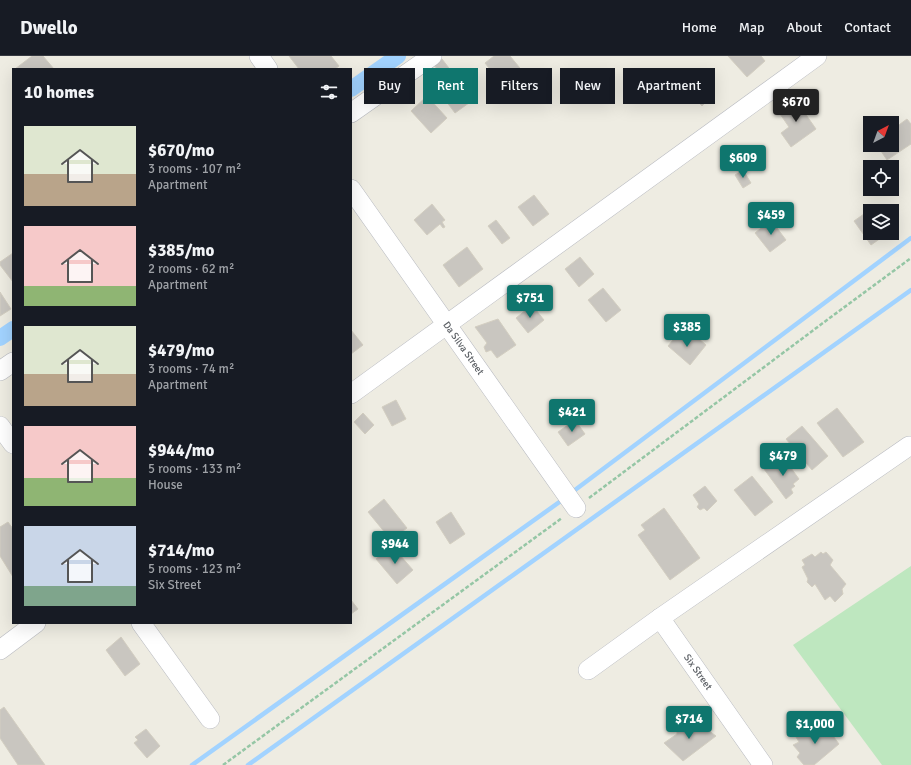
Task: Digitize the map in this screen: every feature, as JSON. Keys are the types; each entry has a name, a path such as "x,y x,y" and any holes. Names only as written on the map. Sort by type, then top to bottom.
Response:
{"street":[{"path":"259,56 267,68"},
{"path":"352,112 432,56"},
{"path":"352,393 447,326 817,56"},
{"name":"Da Silva Street","path":"352,190 576,508"},
{"path":"0,371 12,363"},
{"path":"0,426 12,443"},
{"path":"588,670 660,618 911,446"},
{"name":"Six Street","path":"660,618 763,765"},
{"path":"0,650 35,624"},
{"path":"142,624 210,719"}],"green space":[{"path":"911,566 911,765 882,765 793,645"}],"building":[{"path":"32,56 43,56 53,68 16,68"},
{"path":"289,56 331,56 339,66 336,68 298,68"},
{"path":"494,56 510,56 520,68 489,68 485,63"},
{"path":"728,56 761,56 765,61 747,77"},
{"path":"442,59 449,68 436,68 434,65"},
{"path":"795,99 816,129 791,147 781,133 789,127 778,111"},
{"path":"423,100 423,104 434,104 447,118 431,133 411,111"},
{"path":"448,104 467,104 455,113"},
{"path":"907,119 911,124 911,144 899,152 899,125"},
{"path":"882,152 899,152 887,160"},
{"path":"743,170 751,183 743,188 735,175"},
{"path":"534,195 549,214 533,226 518,207"},
{"path":"432,204 445,220 442,222 445,227 443,228 440,224 427,235 414,220"},
{"path":"863,215 863,234 854,221"},
{"path":"496,220 510,238 502,244 488,226"},
{"path":"771,220 786,240 770,252 755,233"},
{"path":"867,240 878,240 871,245"},
{"path":"467,247 483,269 459,287 443,265"},
{"path":"12,254 12,281 0,265 0,262"},
{"path":"580,257 594,274 579,287 565,269"},
{"path":"603,288 621,310 606,322 588,300"},
{"path":"0,292 11,309 0,316"},
{"path":"532,305 544,320 528,333 516,318"},
{"path":"498,319 516,345 497,358 491,350 486,352 484,347 487,343 475,327"},
{"path":"352,331 363,345 352,353"},
{"path":"692,333 706,345 690,365 668,346 678,334 686,341"},
{"path":"396,400 406,419 392,426 382,407"},
{"path":"837,408 864,442 843,457 817,423"},
{"path":"363,413 374,425 365,434 354,422"},
{"path":"575,420 585,434 568,446 558,432"},
{"path":"802,426 828,456 812,470 786,439"},
{"path":"783,457 799,479 793,484 795,486 791,489 793,493 786,499 764,469"},
{"path":"752,476 773,502 755,516 734,490"},
{"path":"705,486 717,501 707,511 704,508 700,510 697,507 699,504 693,495"},
{"path":"384,499 407,528 391,540 368,512"},
{"path":"664,508 700,558 670,580 638,535 645,530 641,525"},
{"path":"451,512 465,534 450,544 436,522"},
{"path":"8,522 12,528 12,575 0,556 0,527"},
{"path":"392,546 413,570 397,584 376,559"},
{"path":"821,552 823,554 826,552 833,560 830,565 846,584 842,589 843,594 835,602 830,596 825,600 815,584 812,587 807,582 808,579 802,567 805,565 802,560 812,554 815,557"},
{"path":"352,601 358,609 352,613"},
{"path":"121,637 140,664 125,676 106,650"},
{"path":"4,707 45,765 18,765 0,738 0,710"},
{"path":"696,721 716,736 683,761 664,743 677,734 677,731 682,726 686,729"},
{"path":"823,722 839,744 814,765 804,765 797,757 800,753 793,745 799,742 796,737 802,732 806,736"},
{"path":"146,729 160,746 147,758 134,743 138,740 135,737"}],"waterway":[{"path":"352,88 398,56"},
{"path":"571,493 911,238"},
{"path":"248,765 911,290"},
{"path":"0,338 12,330"},
{"path":"192,765 565,498"}]}
